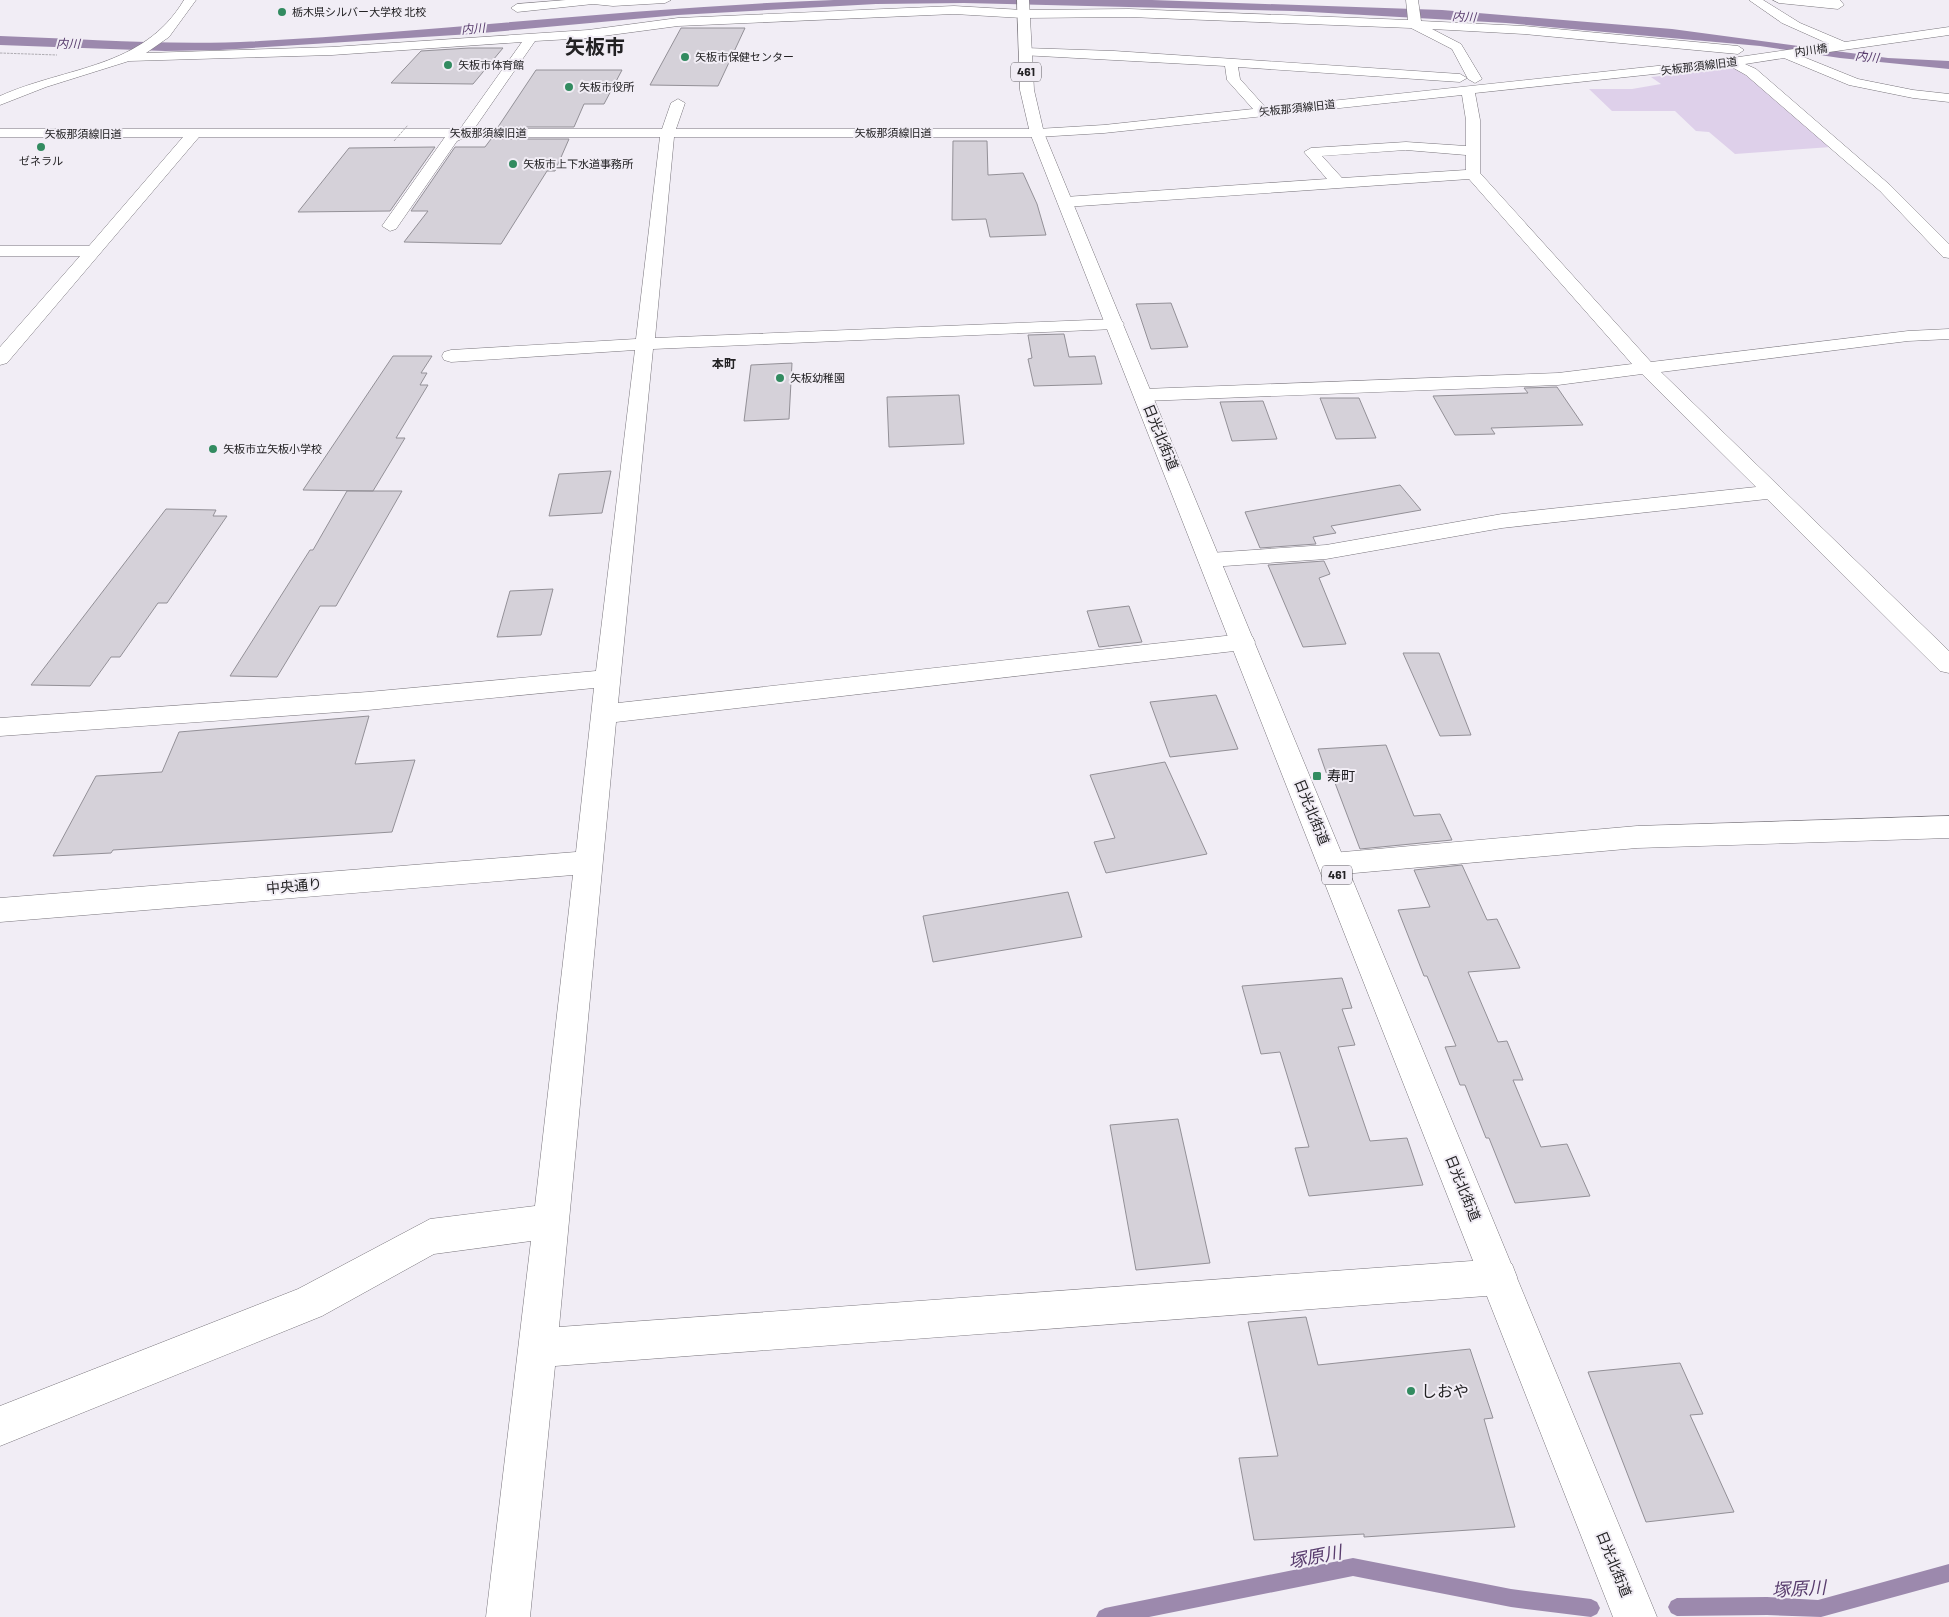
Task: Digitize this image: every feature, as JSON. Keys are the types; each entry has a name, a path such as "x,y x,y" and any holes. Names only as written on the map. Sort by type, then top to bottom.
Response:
{"main road":[{"path":"133,55 164,34 190,0"},
{"path":"517,8 592,1 613,3 665,0"},
{"path":"1412,0 1415,25"},
{"path":"1755,0 1784,22 1802,31 1843,46 1949,31"},
{"path":"1779,0 1838,5 1834,0"},
{"path":"0,100 35,85 133,55 332,51 623,30 678,22 870,12 1023,8 1524,30 1700,46 1741,51 1767,57"},
{"name":"日光北街道","path":"1023,8 1027,90 1038,133 1635,1617"},
{"path":"1415,25 1458,47 1472,85 1473,174 1646,368 1949,665"},
{"path":"390,226 452,138 464,133 532,37"},
{"name":"内川橋","path":"1784,54 1843,46"},
{"path":"1025,52 1231,63 1472,85"},
{"path":"1784,54 1854,82 1913,94 1949,98"},
{"name":"矢板那須線旧道","path":"0,133 1038,133 1263,112 1472,85 1530,84 1732,62 1784,54"},
{"path":"1732,62 1751,72 1878,182 1949,253"},
{"path":"1231,63 1234,80 1263,112"},
{"path":"508,1617 539,1348 588,862 646,344 667,134 678,103"},
{"path":"0,359 194,134"},
{"path":"1337,182 1311,152 1406,146 1473,151"},
{"path":"1066,202 1473,174"},
{"path":"0,251 94,251"},
{"path":"451,356 646,344 1115,324"},
{"path":"1144,395 1558,379 1908,336 1949,334"},
{"path":"1210,560 1326,552 1502,521 1772,492"},
{"path":"604,714 1243,642"},
{"path":"0,727 368,701 608,678"},
{"path":"1332,864 1637,837 1949,827"},
{"name":"中央通り","path":"0,910 588,862"},
{"path":"0,1426 309,1303 430,1237 552,1221"},
{"path":"539,1348 1499,1277"}],"path":[{"path":"394,141 408,125"}],"shaded area":[{"path":"1735,68 1765,89 1831,147 1735,154 1709,132 1696,131 1675,111 1612,111 1589,89 1632,89 1661,84 1651,77"}],"water":[{"name":"内川","path":"834,0 1152,0 1442,10 1672,29 1888,58 1949,61 1949,69 1840,58 1760,46 1506,23 1293,11 964,3 876,4 678,15 471,34 220,50 165,51 0,45 0,36 162,42 260,41 619,13"}],"building":[{"path":"681,28 745,28 718,86 650,85"},
{"name":"矢板市体育館","path":"503,48 473,84 391,83 421,51"},
{"name":"矢板市役所","path":"536,70 622,70 604,104 584,104 574,127 498,127"},
{"path":"491,139 569,139 555,171 547,171 501,244 404,242 428,211 411,211 455,147 485,147"},
{"path":"953,141 987,141 988,175 1023,173 1037,204 1046,235 990,237 986,219 952,220"},
{"path":"435,147 390,211 298,212 349,148"},
{"path":"1171,303 1188,347 1151,349 1136,304"},
{"path":"1064,334 1069,357 1095,356 1102,384 1034,386 1028,359 1032,358 1028,335"},
{"path":"393,356 432,356 421,373 427,373 420,385 428,385 396,438 405,438 373,491 303,490"},
{"path":"792,363 789,419 744,421 751,365"},
{"path":"1557,387 1583,425 1491,428 1495,434 1455,435 1433,396 1528,393 1524,388"},
{"path":"959,395 964,444 889,447 887,397"},
{"path":"1320,398 1359,398 1376,438 1336,439"},
{"path":"1263,401 1277,439 1232,441 1220,402"},
{"path":"611,471 602,513 549,516 559,474"},
{"path":"1400,485 1421,510 1331,526 1336,533 1313,537 1316,544 1260,548 1245,512"},
{"path":"347,491 402,491 336,606 320,606 277,677 230,676 310,550 313,550"},
{"path":"166,509 216,510 213,516 227,516 167,603 158,603 120,657 111,657 90,686 31,685"},
{"path":"1324,561 1330,574 1319,578 1346,644 1303,647 1268,565"},
{"path":"553,589 541,635 497,637 510,591"},
{"path":"1129,606 1142,642 1099,647 1087,611"},
{"path":"1403,653 1439,653 1471,735 1440,736"},
{"path":"1216,695 1238,749 1170,757 1150,702"},
{"path":"369,716 355,764 415,760 392,832 113,850 111,853 53,856 96,776 162,772 179,732"},
{"path":"1386,745 1414,816 1440,814 1452,840 1360,849 1332,775 1327,775 1318,749"},
{"path":"1165,762 1207,854 1106,873 1094,842 1115,838 1090,775"},
{"path":"1462,865 1487,920 1497,919 1520,968 1468,972 1498,1042 1507,1041 1523,1080 1513,1080 1541,1147 1567,1144 1590,1196 1515,1203 1489,1138 1486,1138 1465,1085 1460,1085 1445,1047 1456,1046 1427,976 1424,976 1398,910 1430,907 1414,870"},
{"path":"1068,892 1082,937 933,962 923,916"},
{"path":"1342,978 1352,1008 1342,1009 1355,1045 1338,1047 1370,1141 1407,1138 1423,1185 1309,1196 1295,1148 1309,1147 1280,1052 1261,1054 1242,986"},
{"path":"1178,1119 1210,1263 1136,1270 1110,1125"},
{"path":"1306,1317 1318,1365 1470,1349 1493,1418 1484,1419 1515,1527 1364,1537 1364,1534 1254,1540 1239,1458 1278,1456 1248,1322"},
{"path":"1680,1363 1703,1414 1690,1415 1734,1512 1646,1522 1588,1372"}],"waterway":[{"name":"塚原川","path":"1105,1617 1353,1567 1511,1598 1591,1608"},
{"name":"塚原川","path":"1677,1607 1767,1606 1818,1609 1949,1573"}],"place":[{"name":"栃木県シルバー大学校 北校","path":"282,12"},
{"name":"矢板市保健センター","path":"685,57"},
{"name":"矢板市体育館","path":"448,65"},
{"name":"矢板市役所","path":"569,87"},
{"name":"ゼネラル","path":"41,147"},
{"name":"矢板市上下水道事務所","path":"513,164"},
{"name":"矢板幼稚園","path":"780,378"},
{"name":"矢板市立矢板小学校","path":"213,449"},
{"name":"寿町","path":"1317,776"},
{"name":"しおや","path":"1411,1391"}],"district":[{"name":"矢板市","path":"595,47"},
{"name":"本町","path":"724,364"}]}
